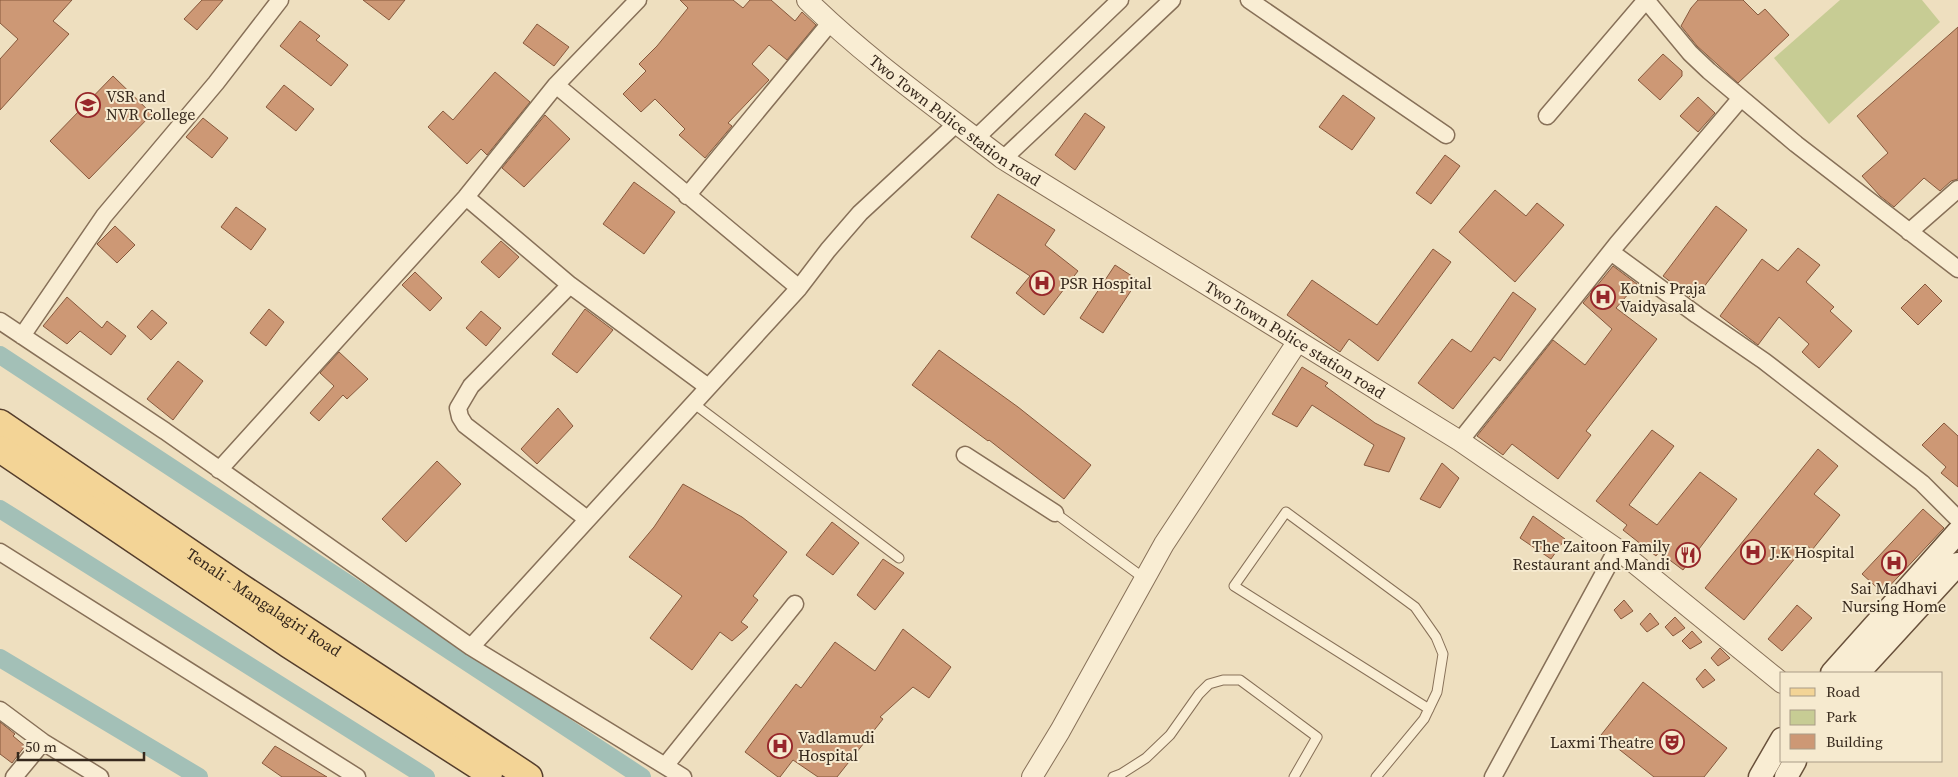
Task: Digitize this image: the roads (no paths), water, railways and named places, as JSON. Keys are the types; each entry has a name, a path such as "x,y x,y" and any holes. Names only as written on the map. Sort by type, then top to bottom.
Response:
{"main road":[{"name":"Tenali - Mangalagiri Road","path":"0,423 230,581 529,777"},
{"name":"Tenali - Mangalagiri Road","path":"0,449 288,644 496,777"},
{"path":"1833,672 1958,532"},
{"path":"1859,672 1958,564"},
{"path":"1760,777 1780,742"},
{"path":"1786,777 1794,762"}],"street":[{"path":"22,336 104,216 216,83 280,0"},
{"path":"220,470 466,197 556,85 638,0"},
{"name":"Two Town Police station road","path":"807,0 830,23 956,124 1004,159 1460,441 1617,549 1780,681"},
{"path":"976,138 1120,0"},
{"path":"1004,159 1172,0"},
{"path":"1249,0 1446,134"},
{"path":"1547,116 1646,0 1690,53 1741,98 1796,144 1958,269"},
{"path":"688,196 830,23"},
{"path":"556,85 799,288"},
{"path":"1460,441 1611,252 1741,98"},
{"path":"471,647 799,288 828,250 860,214 956,124"},
{"path":"1910,232 1958,189"},
{"path":"466,197 570,285 708,387"},
{"path":"1611,252 1764,361 1922,483 1958,519"},
{"path":"570,285 471,386 458,408 460,417 465,424 587,519"},
{"path":"0,321 165,431 471,647 683,777"},
{"path":"1032,777 1060,731 1164,544 1298,341"},
{"path":"965,455 1055,512"},
{"path":"1494,777 1617,549"},
{"path":"0,552 358,777"},
{"path":"665,766 795,604"},
{"path":"0,710 44,742 100,777"},
{"path":"14,777 44,742"}],"lane":[{"path":"693,403 899,558"},
{"path":"1055,512 1145,579"},
{"path":"1376,777 1424,719 1429,709 1437,692 1443,654 1436,637 1415,607 1286,512 1234,586 1429,709"},
{"path":"1113,777 1146,758 1170,735 1199,694 1209,684 1223,680 1240,680 1317,737 1294,777"}],"waterway":[{"path":"0,355 642,777"},
{"path":"0,509 426,777"},
{"path":"0,658 199,777"}],"place":[{"name":"VSR and NVR College","path":"88,105"},
{"name":"PSR Hospital","path":"1042,283"},
{"name":"Kotnis Praja Vaidyasala","path":"1603,297"},
{"name":"J.K Hospital","path":"1753,552"},
{"name":"The Zaitoon Family Restaurant and Mandi","path":"1688,555"},
{"name":"Sai Madhavi Nursing Home","path":"1894,563"},
{"name":"Laxmi Theatre","path":"1672,742"},
{"name":"Vadlamudi Hospital","path":"780,746"}]}
